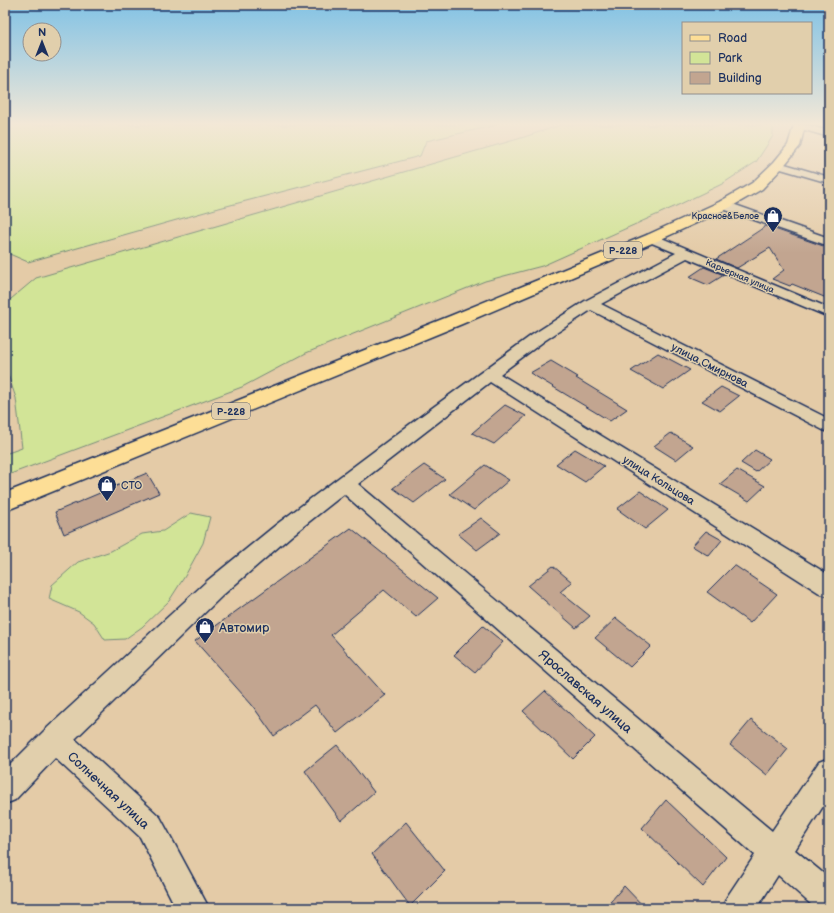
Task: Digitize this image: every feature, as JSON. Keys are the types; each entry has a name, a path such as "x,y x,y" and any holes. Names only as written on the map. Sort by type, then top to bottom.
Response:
{"main road":[{"name":"Р-228","path":"5,502 456,320 652,238 724,205 758,186 776,168"}],"street":[{"path":"787,168 829,180"},
{"path":"724,205 829,242"},
{"name":"Карьерная улица","path":"652,238 829,313"},
{"path":"5,790 55,739 215,588 284,530 344,483 538,338 590,304 686,253"},
{"name":"улица Смирнова","path":"590,304 829,426"},
{"name":"улица Кольцова","path":"489,374 829,587"},
{"name":"Ярославская улица","path":"344,483 774,854 829,899"},
{"name":"Солнечная улица","path":"55,739 150,827 193,908"},
{"path":"738,908 829,772"}],"green space":[{"path":"5,168 375,168 219,208 28,262 5,252"},
{"path":"419,168 747,168 722,184 542,266 485,281 306,353 242,387 5,476 5,454 22,448 16,398 5,366 5,304 36,278"},
{"path":"191,513 210,517 203,543 169,601 142,627 125,639 105,640 94,623 79,612 49,599 52,585 78,562 111,551 142,534 163,531"}],"building":[{"path":"766,226 829,248 829,299 792,284 790,286 772,279 784,270 770,248 737,268 716,259"},
{"path":"704,267 724,275 708,285 689,277"},
{"path":"658,353 690,370 663,389 631,371"},
{"path":"551,361 627,409 610,421 530,373"},
{"path":"721,387 739,396 720,411 702,401"},
{"path":"505,405 526,416 494,444 472,433"},
{"path":"671,433 693,446 676,460 654,446"},
{"path":"575,449 604,466 585,482 556,464"},
{"path":"755,450 770,459 756,472 741,463"},
{"path":"424,465 445,479 414,503 393,488"},
{"path":"485,465 509,480 474,510 450,494"},
{"path":"737,470 765,486 749,501 720,484"},
{"name":"СТО","path":"147,473 159,493 64,534 55,512"},
{"path":"640,491 668,510 645,529 617,509"},
{"path":"481,518 500,533 477,550 458,534"},
{"path":"351,528 438,598 416,617 384,590 331,635 385,695 337,733 315,705 274,736 252,705 195,641"},
{"path":"706,531 722,540 709,556 692,546"},
{"path":"734,565 777,594 750,623 707,592"},
{"path":"553,566 572,582 560,592 590,616 576,628 528,586"},
{"path":"616,618 651,646 630,667 595,638"},
{"path":"483,626 503,642 475,672 454,655"},
{"path":"545,691 595,737 573,759 523,711"},
{"path":"751,720 788,749 767,775 730,745"},
{"path":"337,745 374,792 341,821 305,771"},
{"path":"666,800 726,857 703,887 642,828"},
{"path":"406,822 445,871 410,906 372,854"},
{"path":"624,886 645,908 605,908"}],"place":[{"name":"Красное&Белое","path":"773,233"},
{"name":"СТО","path":"107,502"},
{"name":"Автомир","path":"205,644"}]}
